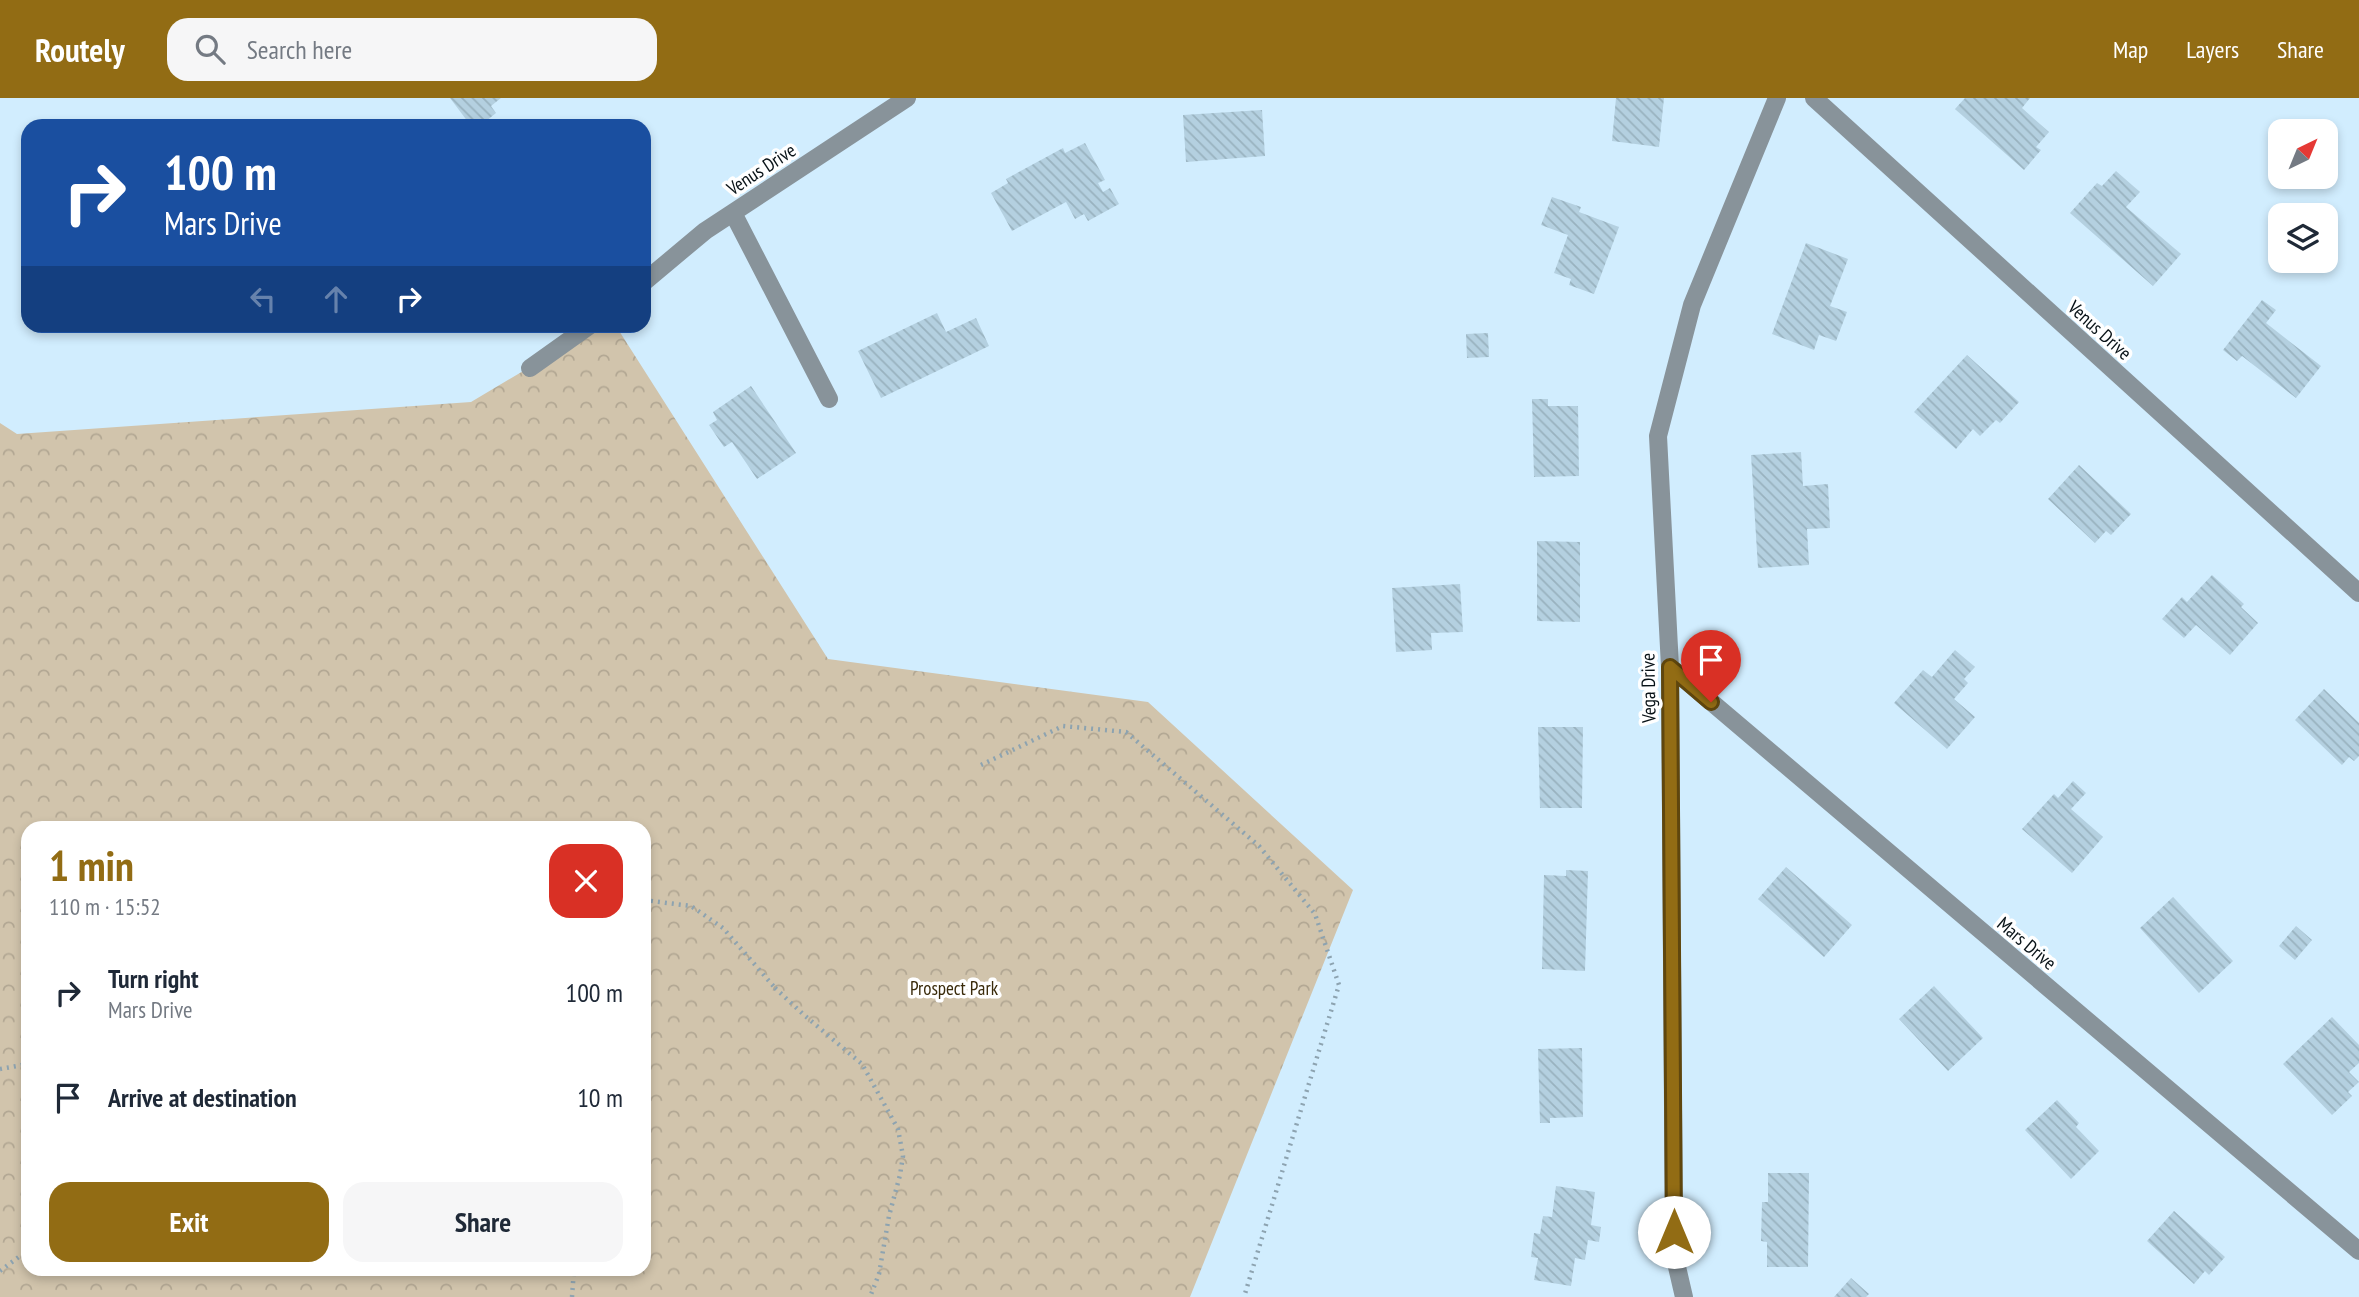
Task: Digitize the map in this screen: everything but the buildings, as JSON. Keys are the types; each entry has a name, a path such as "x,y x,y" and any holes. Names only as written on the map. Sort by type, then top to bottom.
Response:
{"street":[{"name":"Venus Drive","path":"651,276 705,231 907,98"},
{"name":"Vega Drive","path":"1684,1297 1674,1254 1670,667 1658,436 1692,305 1777,98"},
{"name":"Venus Drive","path":"1814,98 2359,593"},
{"path":"733,213 829,399"},
{"path":"530,368 579,333"},
{"name":"Mars Drive","path":"1670,667 2359,1251"}],"path":[{"path":"981,765 1063,726 1126,732 1259,846 1315,914 1339,985 1244,1297"},
{"path":"651,901 691,906 723,928 775,988 862,1064 898,1129 903,1156 900,1175 889,1216 879,1274 870,1297"},
{"path":"0,1069 21,1066"},
{"path":"0,1271 21,1255"},
{"path":"572,1297 573,1276"}],"green space":[{"name":"Prospect Park","path":"579,333 620,333 828,659 1148,702 1353,890 1190,1297 0,1297 0,423 17,434 471,402 530,367"}],"route":[{"path":"1674,1232 1670,667 1711,702"}]}
